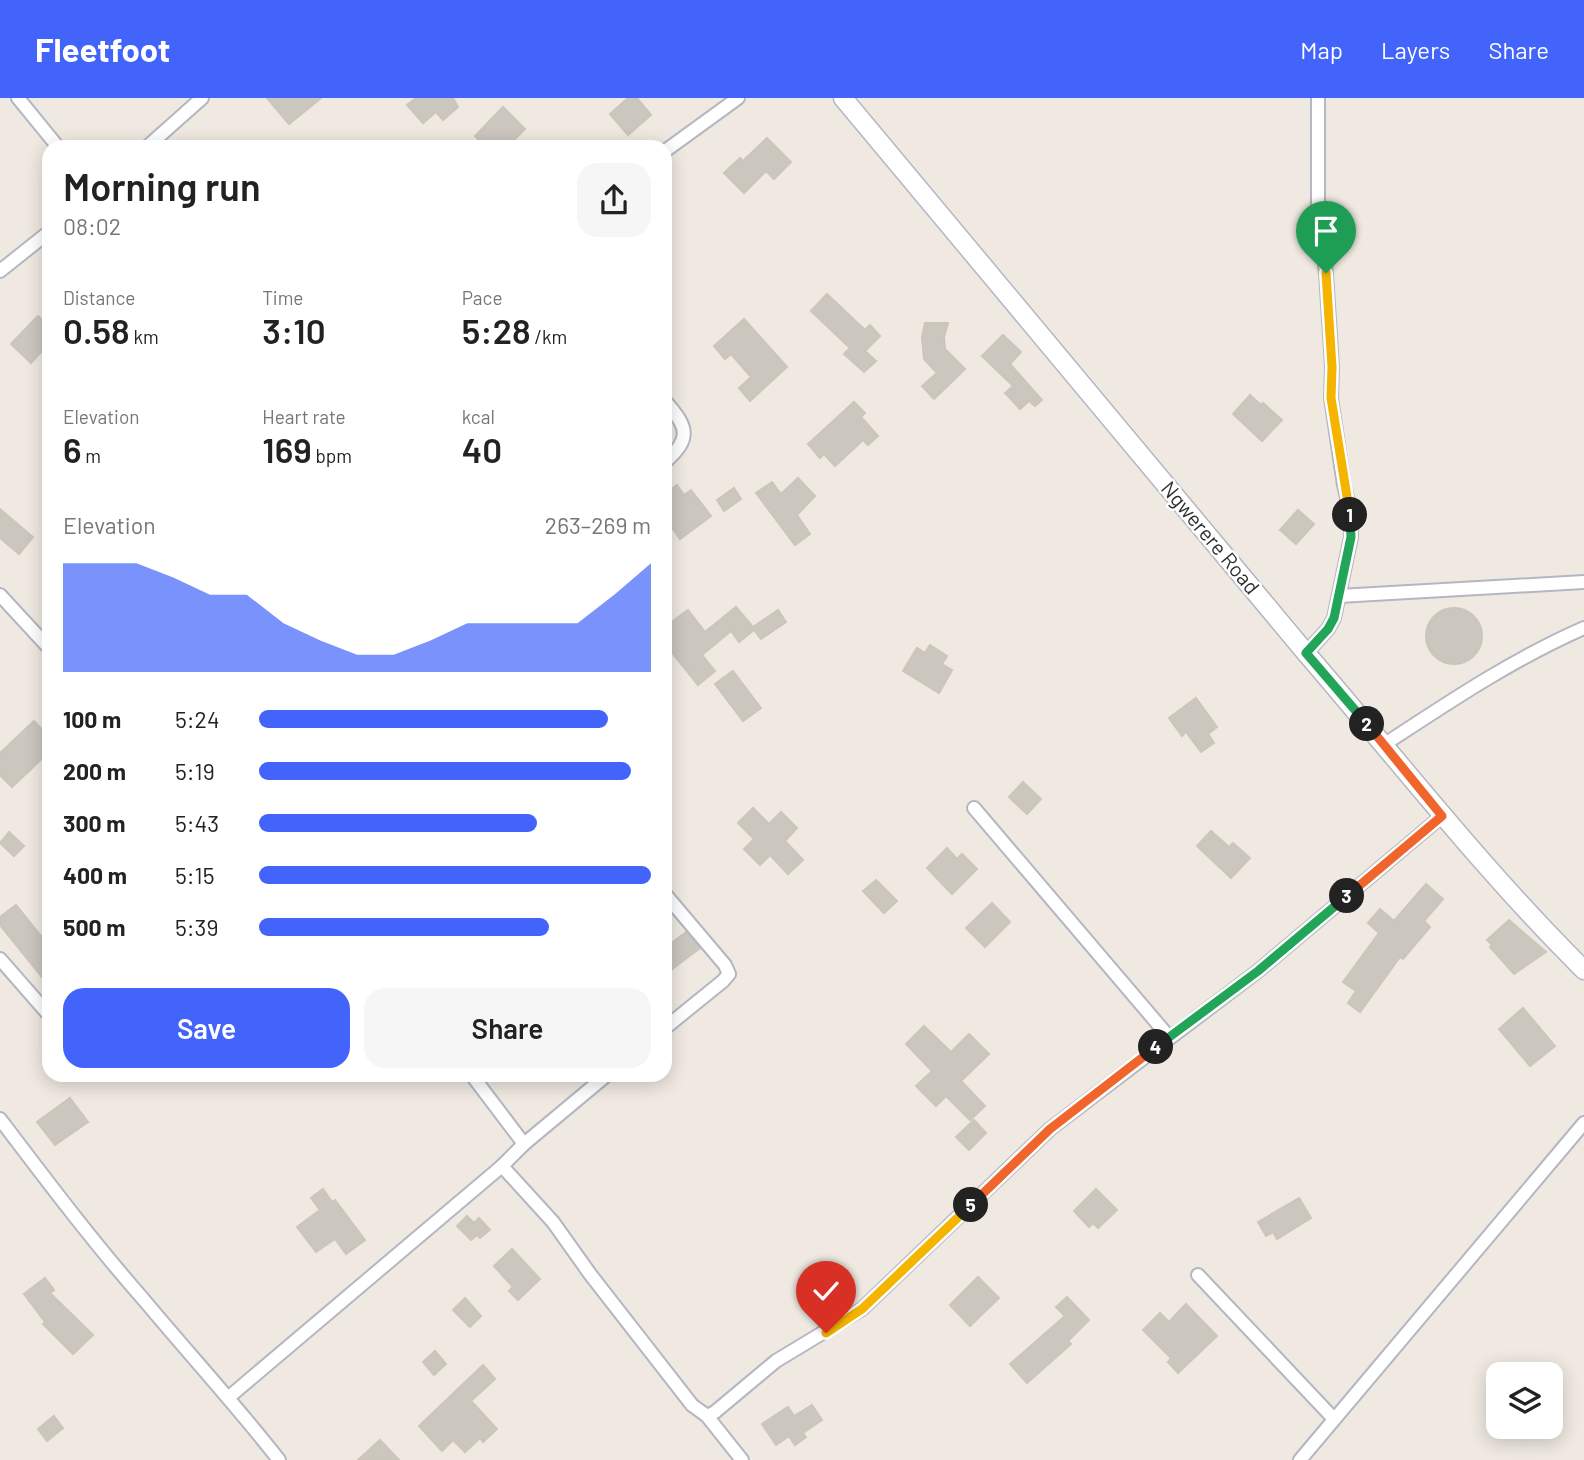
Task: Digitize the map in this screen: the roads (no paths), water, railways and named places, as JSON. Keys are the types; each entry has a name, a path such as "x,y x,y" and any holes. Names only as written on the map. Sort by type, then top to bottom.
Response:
{"main road":[{"name":"Ngwerere Road","path":"843,98 1385,744 1442,816 1545,932 1584,970"}],"street":[{"path":"18,98 52,140"},
{"path":"155,140 202,98"},
{"path":"672,146 738,98"},
{"path":"1306,653 1328,629 1334,618 1351,537 1350,510 1331,398 1332,367 1326,273 1318,202 1318,98"},
{"path":"0,271 42,238"},
{"path":"672,411 684,428 684,440 672,456"},
{"path":"1339,596 1584,582"},
{"path":"0,595 42,640"},
{"path":"1385,744 1546,644 1584,628"},
{"path":"974,808 1169,1037"},
{"path":"707,1416 776,1361 845,1322 862,1309 1050,1129 1258,971 1442,816"},
{"path":"672,902 729,974 672,1022"},
{"path":"0,960 42,1007"},
{"path":"477,1082 524,1143"},
{"path":"229,1398 598,1082"},
{"path":"0,1119 82,1226 279,1460"},
{"path":"1300,1460 1584,1123"},
{"path":"502,1166 553,1222 692,1405 707,1416 742,1460"},
{"path":"1198,1275 1334,1419"}]}
